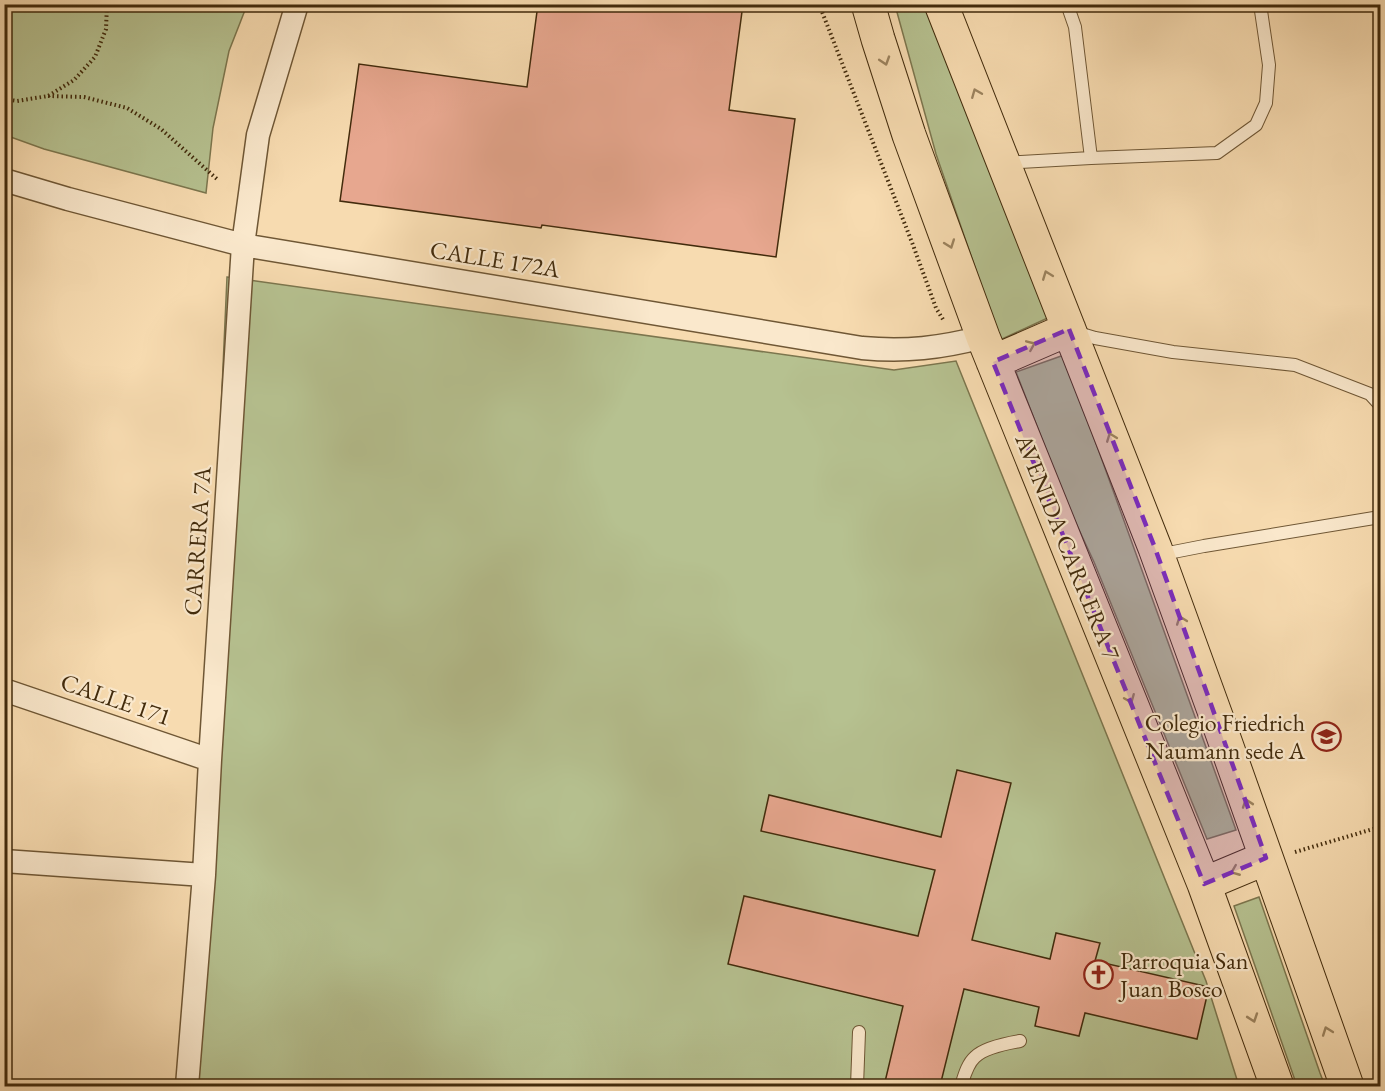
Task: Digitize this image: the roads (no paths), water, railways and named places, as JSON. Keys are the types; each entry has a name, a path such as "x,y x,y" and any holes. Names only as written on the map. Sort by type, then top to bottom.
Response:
{"main road":[{"name":"AVENIDA CARRERA 7","path":"868,4 909,135 988,349 1204,884 1277,1086"},
{"path":"940,4 1157,555 1220,727 1277,856 1347,1086"},
{"path":"988,349 1069,329"},
{"path":"1204,884 1277,856"}],"street":[{"name":"CARRERA 7A","path":"187,1086 204,875 243,245 258,135 297,4"},
{"name":"CALLE 172A","path":"4,180 68,200 243,245 862,348 912,350 958,343 988,349"},
{"name":"CALLE 171","path":"4,690 210,760"},
{"path":"4,861 204,875"}],"lane":[{"path":"1067,4 1075,27 1091,158"},
{"path":"1004,163 1217,153 1256,125 1266,103 1269,65 1260,4"},
{"path":"1069,329 1095,338 1173,352 1295,365 1370,394 1380,405"},
{"path":"1157,555 1380,517"},
{"path":"858,1086 859,1032"},
{"path":"961,1086 965,1072 975,1056 988,1049 1020,1041"}],"place":[{"name":"Colegio Friedrich Naumann sede A","path":"1326,736"},
{"name":"Parroquia San Juan Bosco","path":"1099,974"}]}
